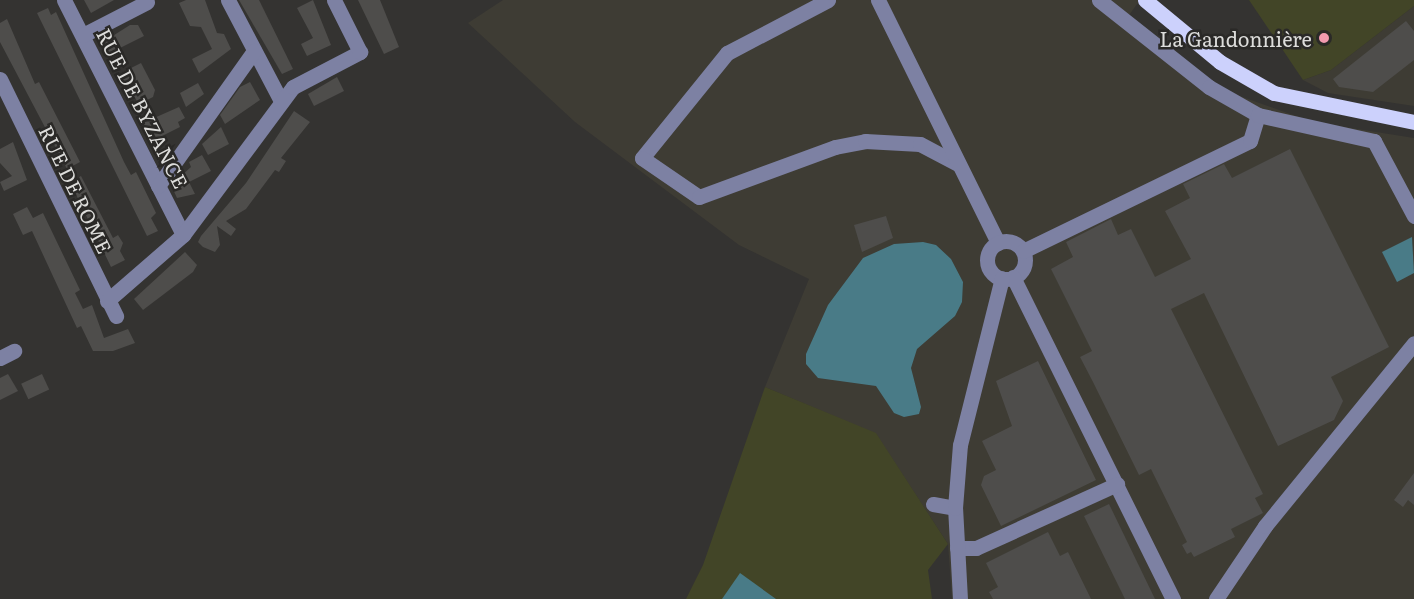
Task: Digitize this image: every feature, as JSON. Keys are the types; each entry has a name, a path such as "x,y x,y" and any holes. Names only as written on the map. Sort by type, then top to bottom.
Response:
{"main road":[{"path":"1145,0 1220,62 1274,93 1414,122"}],"street":[{"name":"RUE DE BYZANCE","path":"64,0 183,235"},
{"path":"228,0 281,102"},
{"path":"107,301 183,235 293,87 360,52 334,0"},
{"path":"828,0 727,53 642,158 699,198 835,147 865,141 920,144 958,164"},
{"path":"878,0 998,243"},
{"path":"1099,0 1209,87 1258,115 1374,141 1414,216"},
{"path":"83,35 148,1"},
{"path":"158,186 254,51"},
{"name":"RUE DE ROME","path":"0,79 116,316"},
{"path":"1023,251 1250,141 1258,115"},
{"path":"960,599 955,507 971,389 1008,278 1025,263 1023,251 1009,241 998,243 989,251 988,264 1008,278 1117,484 1173,599"},
{"path":"1215,599 1266,526 1414,343"},
{"path":"0,358 14,351"},
{"path":"957,548 976,548 1117,484"},
{"path":"933,504 955,507"}],"shaded area":[{"path":"503,0 1140,0 1127,18 1220,89 1313,122 1414,138 1414,599 952,599 948,544 876,434 765,387 809,279 739,245 575,122 468,23"},
{"path":"1414,6 1414,106 1328,93 1303,80 1331,70"}],"green space":[{"name":"La Gandonnière","path":"1249,0 1414,0 1414,6 1331,70 1303,80"},
{"path":"765,387 876,433 948,544 928,570 932,599 686,599 703,565"}],"water":[{"path":"1412,237 1414,273 1397,282 1382,252"},
{"path":"923,242 936,245 951,259 963,282 962,302 955,316 917,349 911,368 921,407 919,414 904,417 894,413 876,386 818,378 806,364 806,354 828,305 863,258 894,244"},
{"path":"740,573 776,599 722,599"}],"building":[{"path":"84,0 114,0 91,13"},
{"path":"186,0 205,0 217,33 224,34 231,49 199,73 192,59 212,49 201,27 190,26 179,3"},
{"path":"239,0 259,0 293,69 282,74"},
{"path":"313,0 331,45 307,56 301,44 313,38 297,8"},
{"path":"358,0 380,0 399,47 384,54"},
{"path":"48,8 51,15 56,12 124,162 131,175 136,172 156,213 151,218 158,231 147,236 37,13"},
{"path":"7,19 35,84 39,82 80,162 67,169 0,42 0,23"},
{"path":"1406,21 1414,31 1414,60 1373,92 1339,87 1333,79"},
{"path":"130,25 138,25 144,36 106,55 100,44"},
{"path":"141,63 155,90 153,97 139,104 119,74"},
{"path":"337,77 344,91 314,106 308,94"},
{"path":"250,82 260,100 225,124 220,115 240,87"},
{"path":"198,83 204,94 186,107 180,93"},
{"path":"179,107 185,118 178,122 180,127 150,142 143,128 145,122"},
{"path":"294,111 310,122 281,158 286,161 279,172 275,170 246,209 226,221 236,229 231,236 217,226 220,245 215,252 203,247 198,242 201,236 246,183"},
{"path":"221,127 229,144 208,155 202,144"},
{"path":"13,142 27,180 4,191 0,182 12,176 0,163 0,149"},
{"path":"1290,149 1389,347 1331,377 1343,401 1334,420 1278,446 1204,293 1171,309 1263,494 1255,498 1263,513 1231,529 1235,537 1194,557 1191,552 1187,554 1182,545 1187,542 1151,469 1139,475 1080,357 1092,351 1051,269 1073,257 1066,242 1111,219 1118,235 1131,229 1155,277 1191,259 1165,211 1190,198 1183,184 1224,164 1232,178"},
{"path":"202,155 211,171 189,182 195,194 177,198 171,185 191,167 189,162"},
{"path":"81,176 113,238 118,235 123,243 120,251 125,260 111,267 70,182"},
{"path":"27,207 33,218 43,213 80,290 75,293 83,309 92,305 104,338 128,329 135,343 113,351 93,351 81,326 77,328 32,231 23,235 13,214"},
{"path":"886,216 893,238 862,252 854,225"},
{"path":"185,252 197,265 193,272 143,310 134,299"},
{"path":"1038,361 1096,480 1001,526 981,485 984,476 996,470 982,441 1012,426 996,381"},
{"path":"8,374 18,391 0,400 0,378"},
{"path":"42,374 49,389 28,399 21,384"},
{"path":"1414,473 1414,505 1408,500 1403,507 1394,500"},
{"path":"1109,504 1155,599 1125,599 1084,516"},
{"path":"1048,532 1060,556 1068,552 1091,599 993,599 989,592 998,587 986,563"}],"place":[{"name":"La Gandonnière","path":"1324,38"}]}
